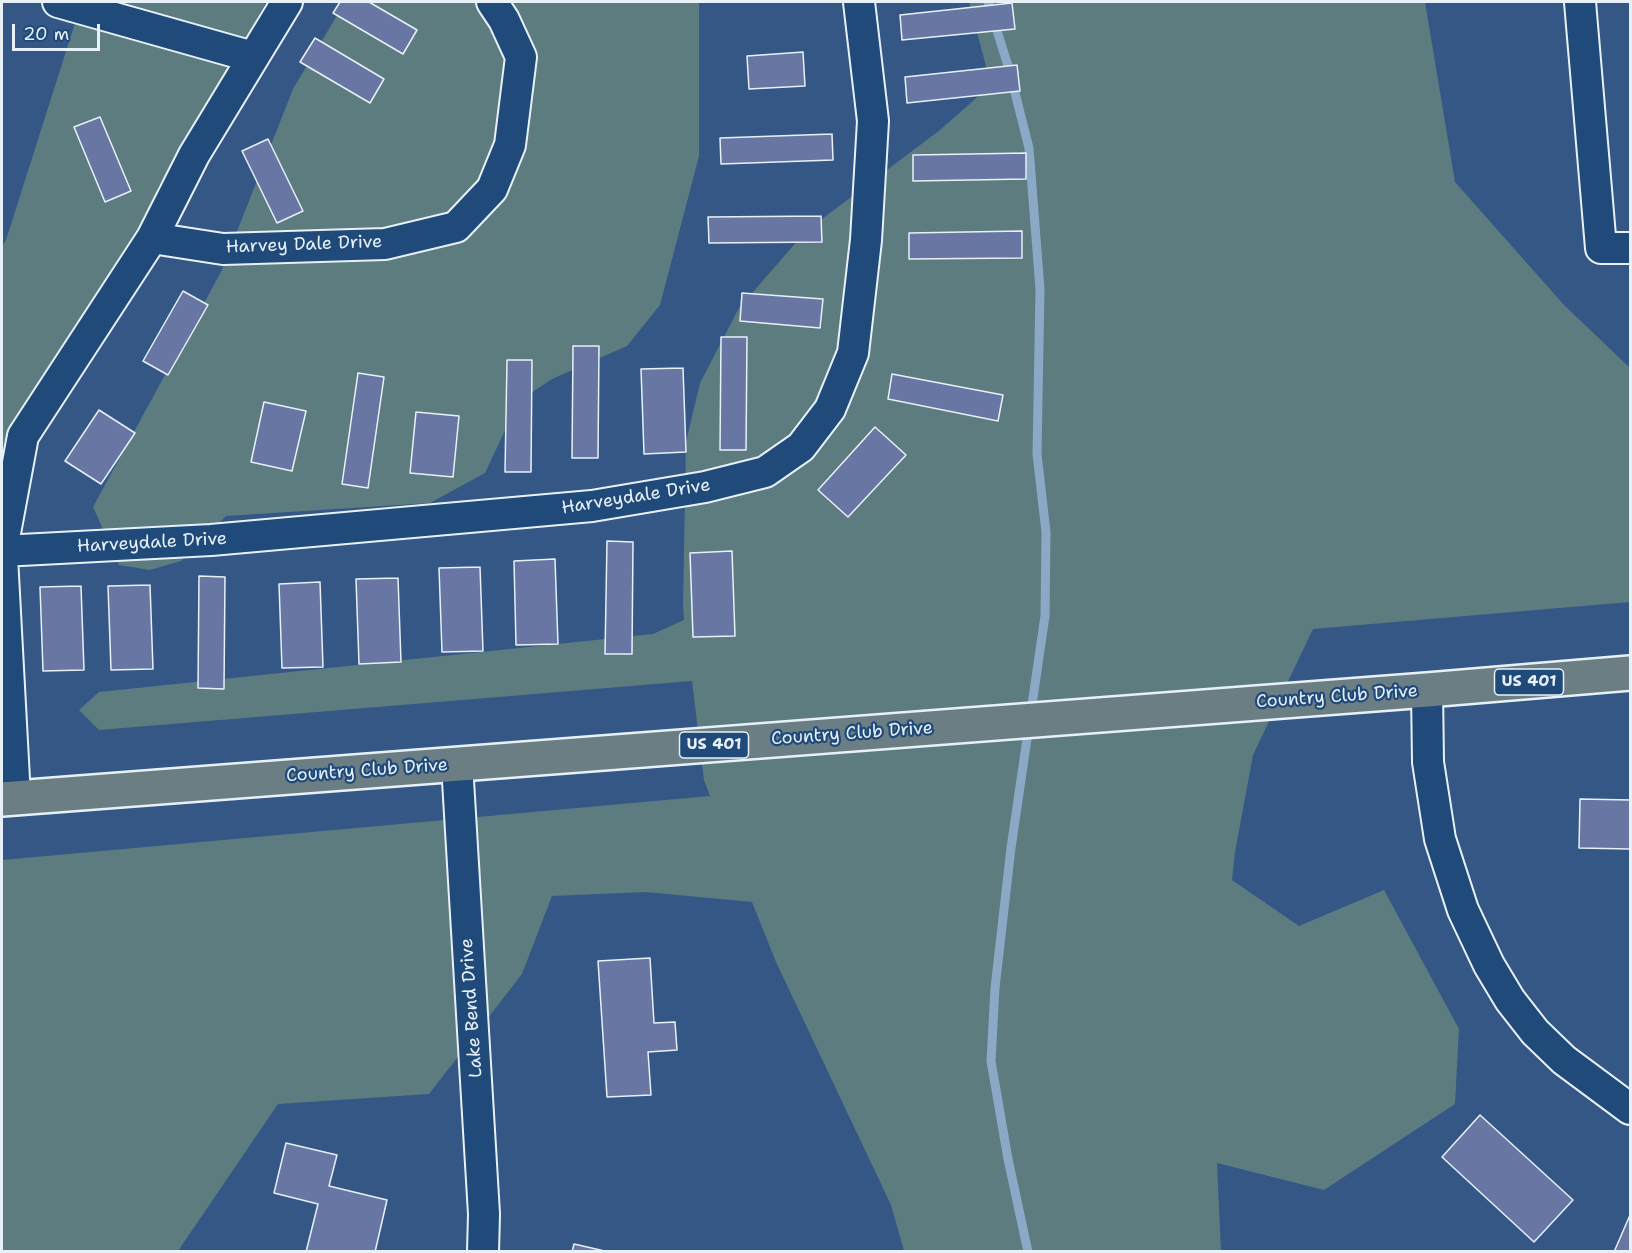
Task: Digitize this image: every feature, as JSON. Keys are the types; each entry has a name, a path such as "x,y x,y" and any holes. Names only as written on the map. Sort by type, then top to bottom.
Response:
{"main road":[{"name":"Country Club Drive","path":"8,798 1630,673"}],"street":[{"path":"58,2 253,57"},
{"name":"Harveydale Drive","path":"287,2 194,155 152,238 23,436 2,550 211,540 592,506 705,487 765,472 801,447 830,409 853,353 866,240 873,121 859,2"},
{"name":"Harvey Dale Drive","path":"152,238 223,249 385,244 456,226 492,189 510,145 521,57 504,20 492,2"},
{"path":"1580,2 1601,248 1630,248"},
{"path":"2,557 8,798"},
{"path":"1428,690 1428,762 1440,840 1463,910 1489,965 1510,1000 1535,1032 1564,1060 1630,1109"},
{"name":"Lake Bend Drive","path":"457,764 484,1203 483,1251"}],"green space":[{"path":"122,2 266,2 246,38"},
{"path":"345,2 699,2 699,156 660,305 627,346 552,379 519,401 485,473 430,503 226,516 181,561 150,570 119,565 93,507 221,272 293,89"},
{"path":"969,2 1425,2 1455,182 1564,305 1630,368 1630,602 1313,629 1253,755 1232,880 1299,926 1384,890 1459,1029 1455,1104 1324,1190 1217,1163 1221,1251 904,1251 891,1205 776,962 752,902 646,892 552,896 522,974 429,1094 278,1104 178,1251 2,1252 2,860 710,796 704,780 692,681 99,730 79,710 99,692 653,634 684,620 686,442 700,383 739,308 806,231 940,130 991,85"},
{"path":"76,20 234,67 158,187 139,239 7,433 2,466 2,247"}],"building":[{"path":"340,2 369,2 417,30 403,54 333,13"},
{"path":"1012,3 1015,29 902,40 900,15"},
{"path":"315,38 384,79 370,103 300,62"},
{"path":"803,52 805,86 749,89 747,56"},
{"path":"1017,65 1020,91 907,103 905,77"},
{"path":"100,117 131,191 105,202 74,127"},
{"path":"832,134 833,160 721,164 720,138"},
{"path":"268,139 303,211 277,223 242,151"},
{"path":"1026,153 1026,179 913,181 913,155"},
{"path":"821,216 822,242 709,243 708,217"},
{"path":"1022,231 1022,258 909,259 909,233"},
{"path":"183,291 208,305 168,375 143,361"},
{"path":"742,293 823,299 820,328 740,321"},
{"path":"721,337 747,337 746,450 720,450"},
{"path":"573,346 599,346 598,458 572,458"},
{"path":"507,360 532,360 531,472 505,472"},
{"path":"683,368 686,452 644,454 641,369"},
{"path":"358,373 384,377 368,488 342,484"},
{"path":"892,374 1003,395 998,421 888,399"},
{"path":"264,402 306,411 292,471 251,462"},
{"path":"99,410 135,433 101,484 65,461"},
{"path":"416,412 459,416 453,477 410,473"},
{"path":"875,427 906,455 848,517 818,490"},
{"path":"607,541 633,542 632,654 605,654"},
{"path":"732,551 735,636 693,637 690,553"},
{"path":"555,559 558,644 516,645 514,561"},
{"path":"480,567 483,651 442,652 439,568"},
{"path":"199,576 225,577 224,689 198,688"},
{"path":"398,578 401,662 359,664 356,579"},
{"path":"320,582 323,667 282,668 279,584"},
{"path":"150,585 153,669 111,670 108,586"},
{"path":"81,586 84,670 43,671 40,587"},
{"path":"1580,799 1630,800 1630,849 1579,848"},
{"path":"650,958 654,1023 675,1022 677,1050 648,1052 651,1095 607,1097 598,961"},
{"path":"1480,1115 1573,1200 1534,1242 1442,1157"},
{"path":"286,1143 337,1155 329,1186 387,1200 375,1252 306,1252 318,1204 274,1193"},
{"path":"1630,1215 1630,1252 1614,1252"},
{"path":"574,1244 609,1252 572,1252"}],"waterway":[{"path":"988,2 1009,69 1029,148 1040,289 1037,454 1046,532 1045,616 1011,848 995,988 991,1061 1008,1159 1028,1252"}]}
